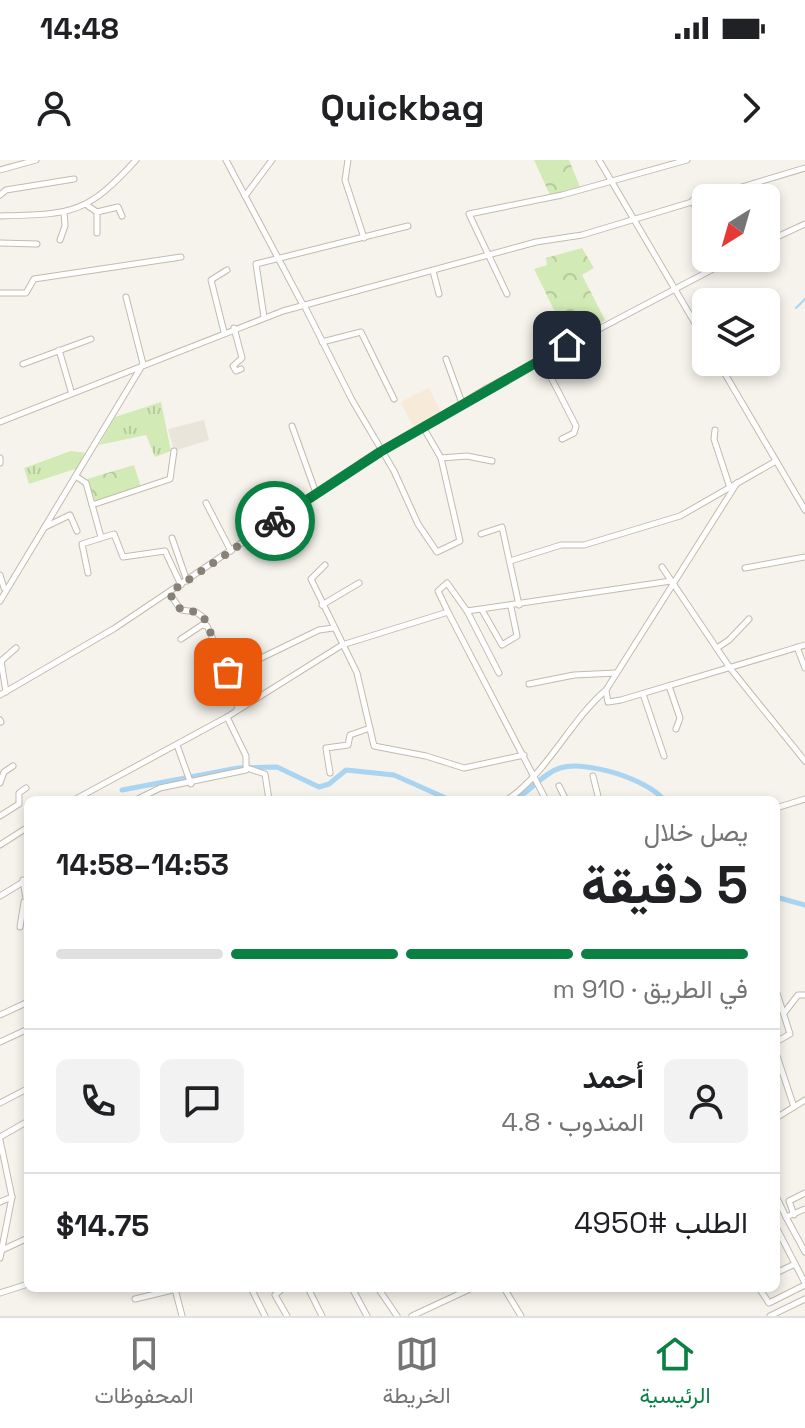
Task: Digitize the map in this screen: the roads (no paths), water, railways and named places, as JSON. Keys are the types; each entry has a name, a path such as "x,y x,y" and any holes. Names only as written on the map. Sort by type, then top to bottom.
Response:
{"street":[{"path":"0,170 36,160"},
{"path":"0,216 64,212 88,206 136,160"},
{"path":"226,160 435,552 458,545 460,541 441,458 423,427"},
{"path":"245,196 272,160"},
{"path":"348,160 345,180 364,238"},
{"path":"599,160 692,319"},
{"path":"507,294 469,214 562,195 687,160"},
{"path":"749,184 805,168"},
{"path":"0,195 6,190 74,179"},
{"path":"0,422 71,391 264,317 634,219 692,200"},
{"path":"88,206 97,212 118,207 122,216"},
{"path":"60,240 64,212"},
{"path":"97,212 97,233"},
{"path":"780,236 805,224"},
{"path":"264,317 255,265 408,226"},
{"path":"0,243 37,244"},
{"path":"0,293 26,293 34,279 181,257"},
{"path":"224,332 211,280 227,270"},
{"path":"433,271 439,294"},
{"path":"16,648 1,661 3,694 169,593 380,452 541,358 707,272"},
{"path":"0,601 4,588 77,477 143,364 126,297"},
{"path":"234,328 242,359 233,366 237,371 241,369"},
{"path":"322,342 361,332 394,399"},
{"path":"23,364 91,339"},
{"path":"59,350 71,391"},
{"path":"541,358 576,426 576,431 562,439"},
{"path":"446,359 462,403"},
{"path":"726,376 805,510"},
{"path":"292,426 316,493"},
{"path":"715,430 714,439 730,488"},
{"path":"92,505 170,479 174,451"},
{"path":"441,458 467,456 492,461"},
{"path":"510,561 561,545 584,545 680,516 776,461"},
{"path":"77,477 86,483 101,537"},
{"path":"511,796 544,762 577,717 606,690 672,581 737,483"},
{"path":"206,503 231,551"},
{"path":"44,527 70,515 77,531"},
{"path":"280,517 297,547"},
{"path":"481,534 501,526 519,605"},
{"path":"88,573 81,546 101,537 115,535 123,557 164,550 181,585"},
{"path":"172,538 187,581"},
{"path":"745,568 805,557"},
{"path":"325,565 311,579 357,673 374,746 426,756 464,768 526,758 544,762"},
{"path":"662,567 730,668 805,761"},
{"path":"0,575 4,588"},
{"path":"467,611 511,607 581,592 672,581"},
{"path":"322,605 359,583"},
{"path":"499,673 467,611 447,583 438,591 544,796"},
{"path":"169,593 181,610 196,612 204,618 227,667 226,676 239,703 236,711"},
{"path":"482,610 502,645 517,636 511,607"},
{"path":"81,796 227,717 342,645 448,612"},
{"path":"717,648 749,619"},
{"path":"181,639 205,624"},
{"path":"259,659 319,630 334,628"},
{"path":"606,690 609,703 805,645"},
{"path":"797,647 805,668"},
{"path":"529,684 574,675 617,673"},
{"path":"669,686 680,718 676,729"},
{"path":"643,694 664,756"},
{"path":"227,717 243,748 247,768"},
{"path":"330,773 326,748 348,745 350,735 370,728"},
{"path":"177,745 191,784"},
{"path":"0,783 4,772 13,766"},
{"path":"143,796 154,790 191,784 247,768 265,774 268,796"},
{"path":"593,776 598,796"},
{"path":"559,786 564,796"},
{"path":"0,816 19,804 19,793 26,788"},
{"path":"780,807 805,799"},
{"path":"0,845 24,830"},
{"path":"0,896 24,880"},
{"path":"20,927 24,906"},
{"path":"784,1013 798,995 805,995"},
{"path":"780,1002 790,1034 780,1039"},
{"path":"0,1015 24,1004"},
{"path":"0,1042 24,1031"},
{"path":"780,1065 794,1107"},
{"path":"0,1103 24,1091"},
{"path":"780,1116 805,1100"},
{"path":"1,1254 12,1197 0,1139 24,1124"},
{"path":"794,1215 789,1201 805,1193"},
{"path":"0,1202 12,1197"},
{"path":"780,1204 805,1252"},
{"path":"786,1217 805,1209"},
{"path":"762,1292 769,1303 805,1284 780,1235"},
{"path":"1,1254 24,1240"},
{"path":"780,1271 795,1264"},
{"path":"0,1293 24,1285"},
{"path":"135,1299 165,1292"},
{"path":"178,1292 182,1316"},
{"path":"253,1292 265,1316"},
{"path":"278,1292 275,1295 287,1316"},
{"path":"310,1292 322,1316"},
{"path":"354,1292 367,1316"},
{"path":"381,1292 397,1316"},
{"path":"412,1316 463,1292"},
{"path":"506,1292 521,1316"},
{"path":"770,1316 805,1299"}],"waterway":[{"path":"796,308 805,299"},
{"path":"520,796 554,770 571,766 615,773 644,785 660,796"},
{"path":"122,790 238,768 277,767 319,787 329,784 346,770 394,775 441,796"},
{"path":"780,898 805,905"}]}
